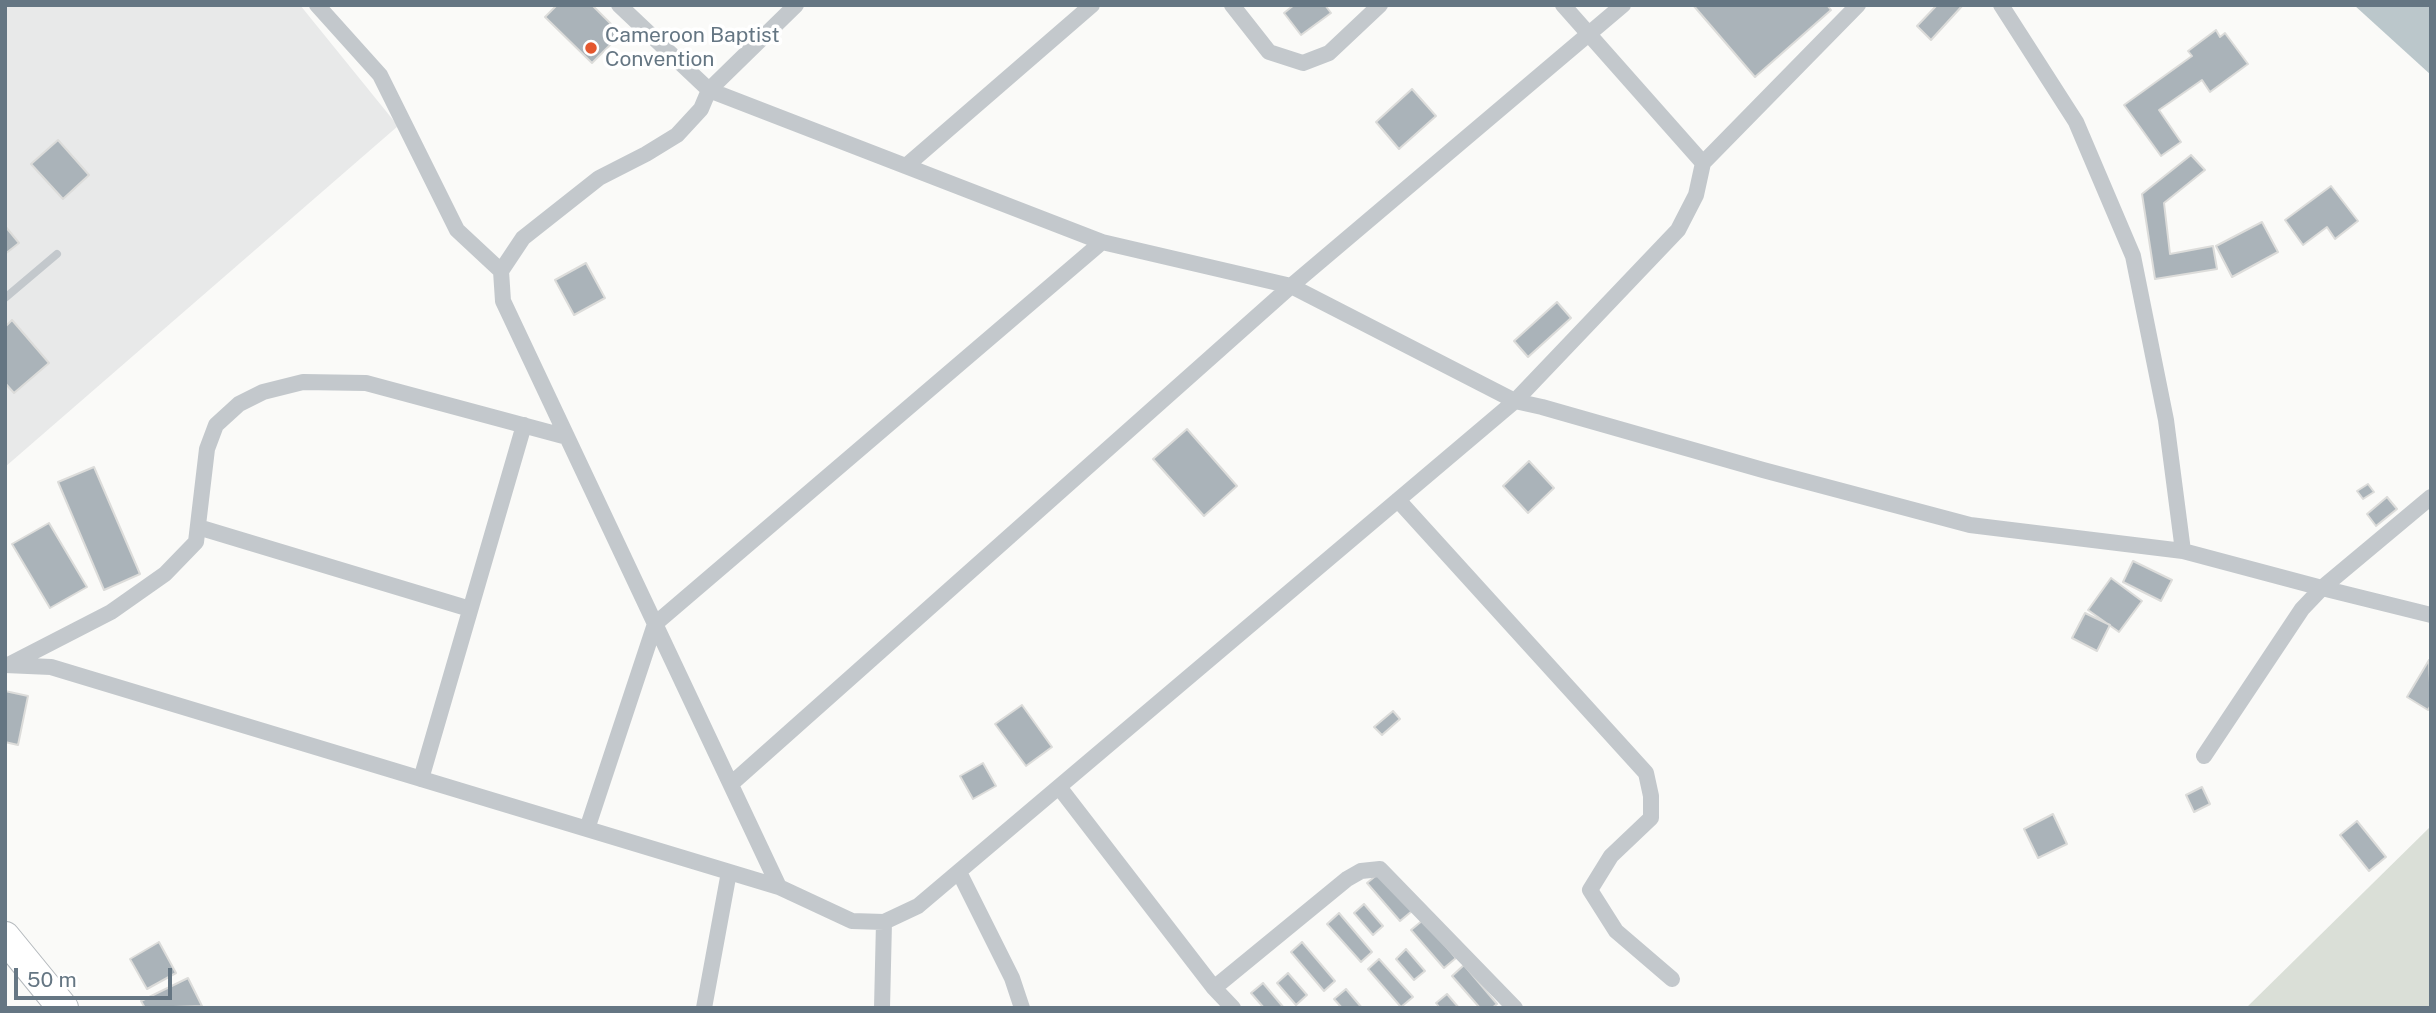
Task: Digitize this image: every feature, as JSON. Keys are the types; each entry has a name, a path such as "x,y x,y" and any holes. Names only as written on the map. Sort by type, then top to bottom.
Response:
{"highway":[{"path":"5,937 63,1008"}],"street":[{"path":"317,5 380,75 457,230 501,271"},
{"path":"619,5 709,90 1102,242 1291,286 1515,401 1970,525 2183,551 2431,615"},
{"path":"779,887 503,301 501,271 523,238 599,178 677,135 701,109 709,90 796,5"},
{"path":"906,166 1092,5"},
{"path":"1232,5 1269,52 1303,63 1329,54 1380,5"},
{"path":"1563,5 1703,163"},
{"path":"731,784 1291,286 1623,5"},
{"path":"8,664 51,667 779,887 852,921 884,922 918,906 1515,401 1678,229 1696,195 1703,163 1858,5"},
{"path":"2001,5 2076,122 2133,256 2166,419 2183,551"},
{"path":"587,829 655,624 1102,242"},
{"path":"8,664 111,612 165,574 195,542 207,449 216,425 239,404 263,392 303,383 366,383 567,437"},
{"path":"421,779 524,425"},
{"path":"2204,756 2302,609 2322,588 2431,496"},
{"path":"1398,500 1646,773 1651,796 1651,818 1611,856 1590,890 1616,931 1672,979"},
{"path":"198,527 470,609"},
{"path":"1059,787 1214,988 1233,1008"},
{"path":"1214,988 1347,879 1361,871 1380,869 1515,1008"},
{"path":"704,1008 729,872"},
{"path":"958,872 1012,978 1022,1008"},
{"path":"882,1008 884,922"}],"lane":[{"path":"5,298 57,254"}],"shaded area":[{"path":"5,5 300,5 398,126 5,467"},
{"path":"2354,5 2431,5 2431,75"},
{"path":"2431,826 2431,1008 2246,1008"}],"building":[{"name":"Cameroon Baptist Convention","path":"557,5 592,5 621,34 592,63 545,17"},
{"path":"1294,5 1325,5 1331,13 1301,35 1284,13"},
{"path":"1693,5 1827,5 1831,10 1755,77"},
{"path":"1937,5 1963,5 1931,40 1917,26"},
{"path":"2216,30 2220,37 2225,33 2248,64 2210,92 2202,80 2159,110 2181,142 2161,156 2124,105 2192,56 2188,51"},
{"path":"1412,89 1436,116 1399,149 1376,122"},
{"path":"58,140 89,175 63,199 31,164"},
{"path":"2191,155 2205,170 2164,203 2170,254 2213,246 2217,269 2155,279 2142,194"},
{"path":"2331,186 2358,221 2335,239 2327,227 2303,245 2285,220"},
{"path":"2262,222 2278,252 2232,277 2216,246"},
{"path":"5,226 19,243 5,254"},
{"path":"586,263 605,298 574,315 555,280"},
{"path":"1557,302 1571,318 1528,357 1514,341"},
{"path":"12,320 49,363 14,393 5,383 5,327"},
{"path":"1187,429 1237,486 1204,516 1153,459"},
{"path":"1529,461 1554,488 1528,513 1503,486"},
{"path":"94,467 140,574 104,590 58,482"},
{"path":"2368,484 2374,492 2363,499 2357,491"},
{"path":"2387,497 2397,509 2376,526 2367,514"},
{"path":"49,523 87,587 50,608 12,544"},
{"path":"2133,561 2172,580 2161,601 2123,582"},
{"path":"2111,578 2142,601 2119,632 2088,610"},
{"path":"2085,613 2110,625 2097,651 2072,638"},
{"path":"2429,660 2431,705 2428,710 2407,697"},
{"path":"5,691 28,696 18,745 5,742"},
{"path":"1022,705 1052,747 1026,766 995,724"},
{"path":"1393,711 1400,719 1382,735 1374,727"},
{"path":"983,763 996,786 973,799 960,776"},
{"path":"2202,787 2210,804 2194,812 2186,795"},
{"path":"2053,814 2067,844 2038,858 2024,829"},
{"path":"2357,821 2386,857 2369,871 2340,835"},
{"path":"1379,873 1412,911 1400,921 1367,883"},
{"path":"1364,904 1383,926 1373,935 1354,913"},
{"path":"1339,913 1372,952 1361,962 1327,924"},
{"path":"1423,920 1456,958 1444,968 1411,930"},
{"path":"159,942 176,973 147,989 130,959"},
{"path":"1302,942 1335,981 1324,991 1291,952"},
{"path":"1406,949 1425,971 1414,980 1396,959"},
{"path":"1379,959 1413,997 1401,1007 1368,969"},
{"path":"1464,965 1497,1004 1492,1008 1480,1008 1452,976"},
{"path":"1288,973 1307,995 1296,1005 1277,983"},
{"path":"188,978 202,1006 145,1008 141,1001"},
{"path":"1263,983 1284,1008 1264,1008 1251,993"},
{"path":"1346,989 1362,1008 1342,1008 1334,999"},
{"path":"1447,994 1459,1008 1440,1008 1436,1003"}],"place":[{"name":"Cameroon Baptist Convention","path":"591,48"}]}
